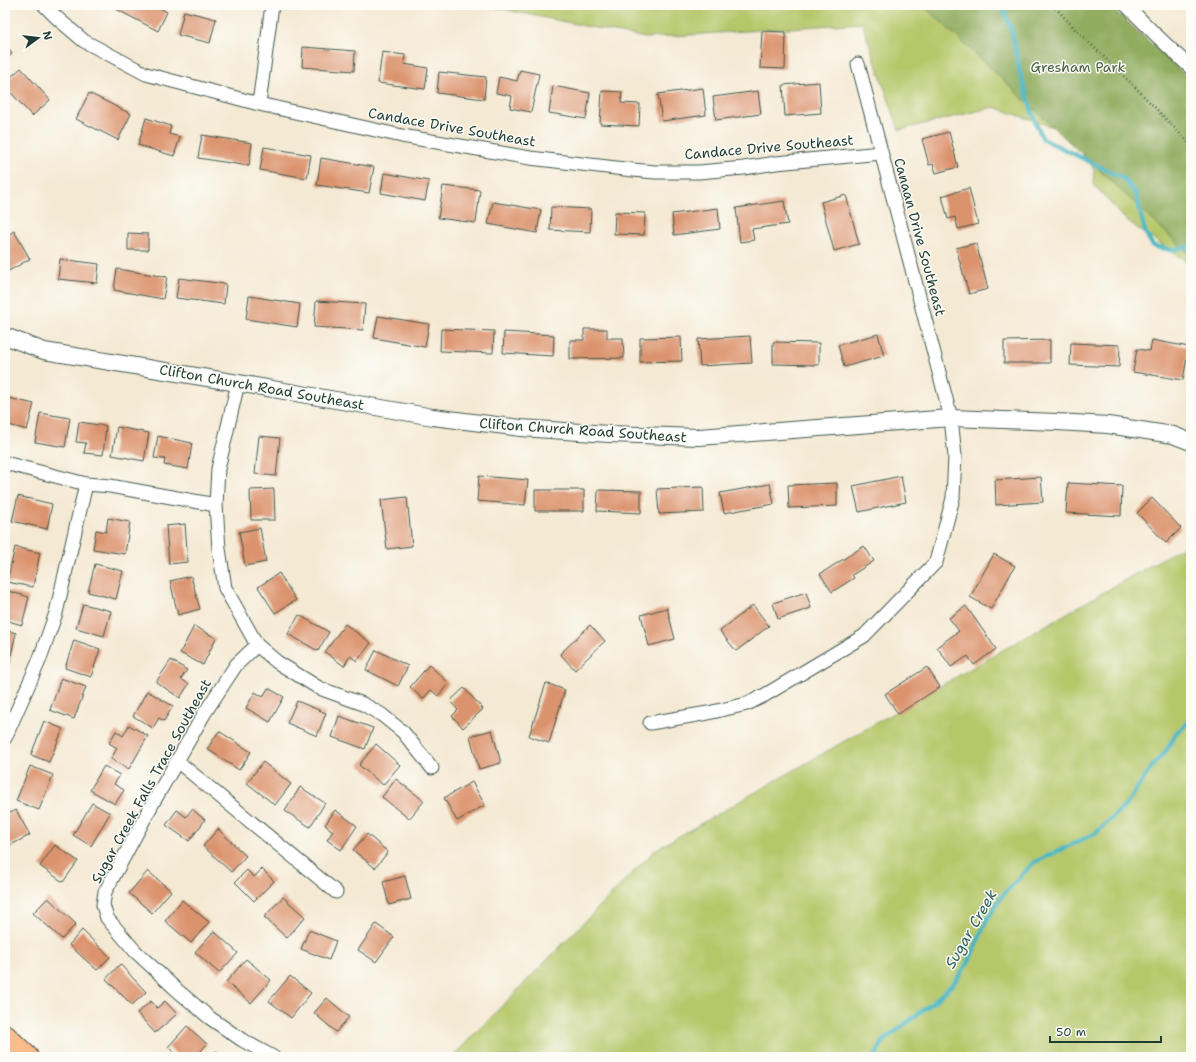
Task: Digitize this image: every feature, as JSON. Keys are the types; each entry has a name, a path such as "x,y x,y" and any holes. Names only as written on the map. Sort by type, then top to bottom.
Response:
{"highway":[{"path":"5,1036 27,1057"}],"street":[{"name":"Candace Drive Southeast","path":"44,5 84,41 146,74 259,104 402,136 530,158 655,172 699,172 744,168 776,162 881,153"},
{"path":"259,104 272,5"},
{"path":"1126,5 1191,68"},
{"name":"Canaan Drive Southeast","path":"650,723 708,713 747,704 765,695 864,636 936,562 953,498 955,456 951,418 858,64"},
{"name":"Clifton Church Road Southeast","path":"5,336 44,351 238,382 433,417 521,428 699,438 951,418 1108,425 1173,435 1191,442"},
{"path":"238,382 218,469 216,505 219,549 226,588 257,645 276,662 319,688 363,704 382,715 403,732 432,768"},
{"path":"5,463 86,484 110,486 216,505"},
{"path":"5,738 39,661 56,613 86,484"},
{"name":"Sugar Creek Falls Trace Southeast","path":"257,645 236,665 204,714 105,892 103,905 107,918 135,951 178,991 210,1018 242,1040 273,1057"},
{"path":"178,761 336,892"}],"path":[{"path":"1053,5 1191,145"}],"green space":[{"name":"Gresham Park","path":"482,5 1104,5 1191,93 1191,267 1184,260 1127,221 1093,184 1094,170 1071,128 1053,127 994,107 899,130 862,23 645,38"},
{"path":"923,5 1109,5 1191,80 1191,256"},
{"path":"1191,542 1191,1057 452,1057 655,850"}],"building":[{"path":"118,5 157,5 156,6 167,12 158,31 116,9"},
{"path":"316,5 338,5 338,8 316,7"},
{"path":"184,11 216,19 210,43 178,35"},
{"path":"762,31 786,32 785,69 760,68"},
{"path":"5,43 12,54 5,59"},
{"path":"303,47 355,51 354,71 302,67"},
{"path":"382,52 405,55 404,64 428,68 425,89 378,83"},
{"path":"21,68 50,100 32,116 5,86 5,82"},
{"path":"520,70 539,74 531,112 510,108 512,96 496,93 499,77 517,81"},
{"path":"439,72 486,77 484,99 437,93"},
{"path":"819,82 821,113 785,116 783,85"},
{"path":"553,86 590,93 586,119 549,113"},
{"path":"703,88 706,115 662,121 658,94"},
{"path":"602,91 622,92 621,103 640,104 639,126 600,124"},
{"path":"758,91 761,114 716,120 713,97"},
{"path":"89,93 131,114 118,140 76,119"},
{"path":"146,118 171,126 169,134 180,137 174,156 138,145"},
{"path":"949,132 958,167 936,173 933,164 929,165 922,139"},
{"path":"202,135 252,143 249,166 198,158"},
{"path":"264,147 311,155 307,178 260,170"},
{"path":"321,158 374,167 369,193 317,185"},
{"path":"384,173 429,181 425,201 381,193"},
{"path":"443,186 480,190 476,223 438,218"},
{"path":"969,188 978,224 958,229 955,217 948,219 942,196"},
{"path":"846,195 859,244 834,251 821,202"},
{"path":"784,201 788,224 752,229 754,240 740,242 736,208"},
{"path":"493,202 541,210 537,233 488,224"},
{"path":"551,207 591,209 590,232 550,230"},
{"path":"718,208 720,229 674,235 672,214"},
{"path":"615,212 645,213 644,235 614,234"},
{"path":"14,231 30,259 5,273 5,237"},
{"path":"128,233 148,234 148,250 128,250"},
{"path":"976,243 988,289 969,294 956,248"},
{"path":"60,259 99,264 97,283 58,279"},
{"path":"117,269 167,277 163,299 114,290"},
{"path":"179,278 226,284 224,304 176,298"},
{"path":"249,296 300,304 297,327 246,319"},
{"path":"316,301 365,304 363,330 314,327"},
{"path":"378,316 429,324 425,347 374,338"},
{"path":"441,329 494,331 493,353 440,351"},
{"path":"584,329 607,329 607,338 623,338 624,358 570,359 570,340 584,340"},
{"path":"504,332 554,335 553,356 503,353"},
{"path":"878,334 884,356 844,367 838,345"},
{"path":"750,336 752,363 700,366 698,339"},
{"path":"681,337 682,361 640,362 640,338"},
{"path":"1050,340 1050,363 1004,363 1004,341"},
{"path":"1152,340 1189,347 1183,380 1133,372 1137,349 1150,351"},
{"path":"773,342 819,343 819,365 773,364"},
{"path":"1071,343 1120,345 1119,367 1070,365"},
{"path":"5,397 34,404 27,430 5,424"},
{"path":"40,413 70,418 65,447 35,442"},
{"path":"79,422 106,426 103,455 84,453 86,443 76,442"},
{"path":"117,427 149,433 144,461 112,455"},
{"path":"158,436 192,443 188,469 164,465 165,459 154,458"},
{"path":"259,436 280,438 276,476 255,474"},
{"path":"479,476 528,480 525,505 477,501"},
{"path":"901,476 906,502 859,512 853,486"},
{"path":"1041,477 1043,502 996,505 995,480"},
{"path":"837,483 837,506 789,508 788,485"},
{"path":"1068,483 1122,486 1121,516 1066,513"},
{"path":"770,484 774,504 724,513 720,493"},
{"path":"703,487 704,512 659,514 657,489"},
{"path":"274,489 275,520 251,520 250,490"},
{"path":"535,490 584,490 584,511 535,511"},
{"path":"598,490 641,491 641,513 597,511"},
{"path":"18,496 52,504 47,529 12,521"},
{"path":"407,497 412,546 387,549 381,500"},
{"path":"1152,498 1181,528 1166,543 1137,513"},
{"path":"108,518 130,522 125,554 93,549 96,530 106,532"},
{"path":"185,524 188,562 169,564 166,526"},
{"path":"260,528 266,562 245,566 239,532"},
{"path":"864,546 874,561 852,575 854,578 832,592 820,574"},
{"path":"15,547 40,553 33,587 7,582"},
{"path":"994,554 1015,566 991,609 970,597"},
{"path":"95,564 123,571 116,599 88,592"},
{"path":"279,573 296,600 275,613 258,587"},
{"path":"191,576 200,609 178,615 170,581"},
{"path":"5,590 29,597 22,625 5,620"},
{"path":"806,592 811,608 778,619 773,603"},
{"path":"83,604 111,611 104,636 76,628"},
{"path":"753,605 769,626 736,651 720,631"},
{"path":"966,606 996,649 974,665 968,656 951,667 937,647 959,631 949,618"},
{"path":"667,608 675,639 649,646 641,615"},
{"path":"299,615 329,632 318,651 288,634"},
{"path":"345,624 371,643 357,661 350,656 344,666 325,652"},
{"path":"590,625 605,641 575,670 560,654"},
{"path":"194,626 216,638 203,665 180,653"},
{"path":"5,630 16,633 9,665 5,664"},
{"path":"74,640 100,649 91,677 65,668"},
{"path":"376,650 408,666 398,686 366,670"},
{"path":"171,660 187,670 181,679 189,684 180,698 156,682"},
{"path":"429,665 449,683 438,696 431,690 423,699 410,687"},
{"path":"927,667 940,687 898,714 885,694"},
{"path":"61,678 86,687 74,719 50,710"},
{"path":"546,683 565,690 549,743 529,736"},
{"path":"268,688 284,697 270,722 246,708 255,692 263,697"},
{"path":"464,688 483,709 463,728 452,716 458,710 450,701"},
{"path":"147,691 173,706 164,721 159,718 153,728 133,716"},
{"path":"297,701 326,713 317,736 287,723"},
{"path":"339,716 373,728 365,749 332,737"},
{"path":"44,721 63,729 49,762 31,755"},
{"path":"129,725 148,736 129,769 111,759 117,748 109,743 116,731 123,736"},
{"path":"492,730 501,763 479,769 470,736"},
{"path":"219,731 251,752 239,770 207,749"},
{"path":"376,744 400,765 383,785 359,765"},
{"path":"263,762 291,784 275,805 247,783"},
{"path":"30,766 53,775 39,810 16,801"},
{"path":"104,766 120,775 114,784 124,790 115,804 90,790"},
{"path":"396,779 424,801 409,819 382,797"},
{"path":"472,782 485,805 457,821 444,798"},
{"path":"300,787 325,803 310,827 285,811"},
{"path":"92,803 110,813 91,846 73,835"},
{"path":"192,809 205,820 189,841 166,825 177,810 186,817"},
{"path":"16,810 30,835 7,847 5,844 5,815"},
{"path":"335,810 357,826 341,850 327,840 333,831 325,825"},
{"path":"218,829 246,856 231,872 203,846"},
{"path":"367,834 388,852 375,868 353,850"},
{"path":"55,845 78,861 63,882 40,866"},
{"path":"262,869 274,881 254,901 235,882 247,870 254,877"},
{"path":"148,871 171,891 152,913 129,893"},
{"path":"405,876 411,899 389,905 383,882"},
{"path":"283,897 305,917 287,938 264,917"},
{"path":"48,898 76,924 62,939 33,913"},
{"path":"182,900 209,922 191,943 165,921"},
{"path":"376,924 394,937 376,962 358,950"},
{"path":"82,930 110,957 97,970 69,945"},
{"path":"309,930 336,941 329,960 301,949"},
{"path":"214,931 238,953 219,973 195,952"},
{"path":"246,959 271,980 251,1003 226,982"},
{"path":"120,964 146,992 132,1005 106,979"},
{"path":"290,976 311,993 291,1018 269,1001"},
{"path":"327,998 349,1017 336,1032 314,1013"},
{"path":"151,1001 157,1008 165,1001 177,1014 155,1033 137,1013"},
{"path":"187,1026 207,1044 196,1057 179,1057 168,1047"},
{"path":"216,1051 223,1057 210,1057"}],"waterway":[{"name":"Sugar Creek","path":"1002,5 1012,32 1020,73 1036,124 1043,139 1123,178 1136,194 1145,232 1153,246 1171,250 1187,247 1191,250"},
{"name":"Sugar Creek","path":"875,1057 883,1041 932,1003 953,984 968,963 987,920 1001,897 1033,863 1096,833 1126,805 1154,764 1166,751 1177,732 1187,724 1191,718"}]}
